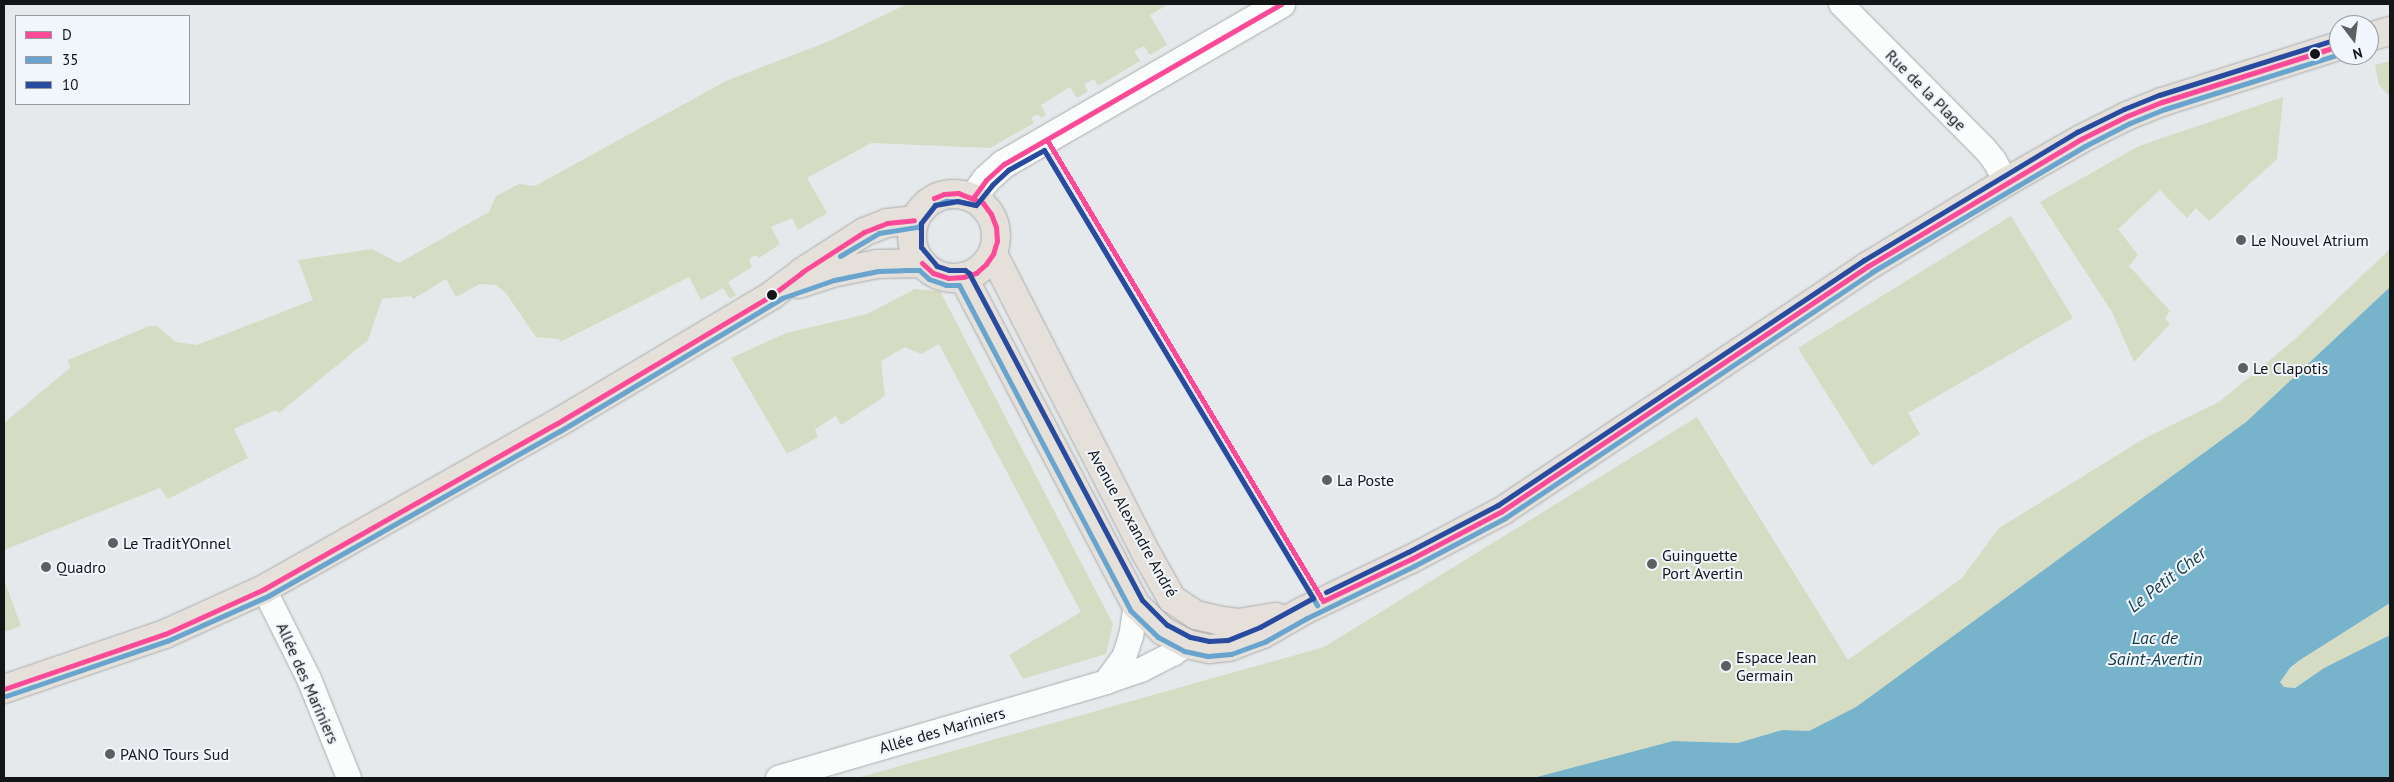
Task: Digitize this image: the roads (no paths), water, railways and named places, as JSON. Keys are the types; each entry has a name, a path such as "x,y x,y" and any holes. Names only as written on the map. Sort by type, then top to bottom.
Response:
{"main road":[{"path":"1302,611 1411,560 1502,511 1868,266 2006,182 2127,116 2197,91 2329,49"},
{"path":"958,193 974,198 983,204 991,214 996,227 997,240 993,254 976,273 963,277 948,278 934,273 922,263 914,250 912,235 914,220 921,208 931,199 944,194 958,193"},
{"path":"4,689 166,634 264,589 556,424 779,291 802,272 864,232 887,223 914,220"},
{"name":"Avenue Alexandre André","path":"993,254 1146,553 1172,599 1196,615 1238,623 1263,620 1302,611"},
{"path":"779,291 832,273 877,264 922,263"},
{"name":"Avenue Alexandre André","path":"963,277 1136,605 1163,631 1187,644 1209,649 1229,647 1263,634 1302,611"}],"street":[{"path":"974,198 986,180 1004,164 1281,4"},
{"name":"Rue de la Plage","path":"1841,4 1984,149 1994,160 2006,182"},
{"name":"Allée des Mariniers","path":"264,589 309,679 349,778"},
{"path":"1106,682 1124,657 1132,636 1136,605"},
{"name":"Allée des Mariniers","path":"778,778 1106,682 1141,670 1173,654 1187,644"}],"water":[{"name":"Lac de Saint-Avertin","path":"2390,287 2390,603 2300,660 2290,668 2280,682 2284,687 2295,688 2324,668 2390,635 2390,778 1533,778 1673,741 1738,743 1782,730 1809,731 1856,707 2246,422"}],"place":[{"name":"Le Nouvel Atrium","path":"2241,240"},
{"name":"Le Clapotis","path":"2243,368"},
{"name":"La Poste","path":"1327,480"},
{"name":"Le TraditYOnnel","path":"113,543"},
{"name":"Guinguette Port Avertin","path":"1652,564"},
{"name":"Quadro","path":"46,567"},
{"name":"Espace Jean Germain","path":"1726,666"},
{"name":"PANO Tours Sud","path":"110,754"}],"water label":[{"name":"Le Petit Cher","path":"2167,580"}]}
